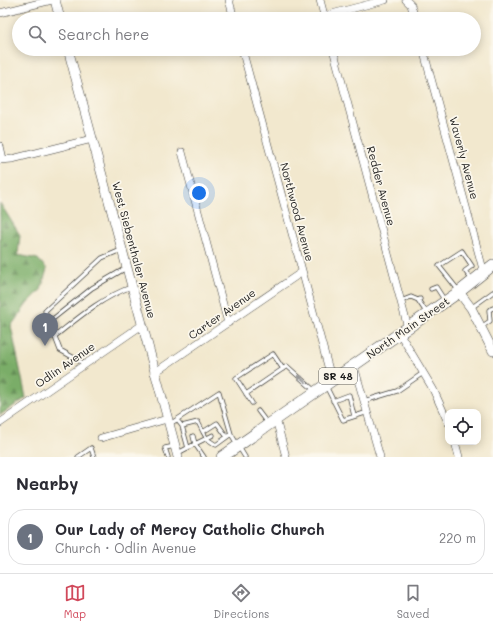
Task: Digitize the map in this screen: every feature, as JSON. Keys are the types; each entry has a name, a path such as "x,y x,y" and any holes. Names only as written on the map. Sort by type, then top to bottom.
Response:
{"main road":[{"path":"55,0 58,12"},
{"name":"West Siebenthaler Avenue","path":"70,56 154,373 171,421 177,452"},
{"name":"North Main Street","path":"222,457 490,270"},
{"path":"459,292 471,308 493,351"}],"street":[{"path":"0,13 52,0"},
{"path":"229,0 232,12"},
{"path":"320,0 323,12"},
{"path":"345,12 386,0"},
{"path":"406,0 411,5 413,12"},
{"name":"Northwood Avenue","path":"244,56 302,272 329,383"},
{"name":"Redder Avenue","path":"335,56 401,300 404,331 445,416"},
{"name":"Waverly Avenue","path":"425,56 490,270"},
{"path":"0,146 1,159 12,159 92,138"},
{"path":"182,152 228,323"},
{"name":"Carter Avenue","path":"154,373 302,272"},
{"name":"Odlin Avenue","path":"0,423 142,325"},
{"path":"354,366 380,457"},
{"path":"101,438 171,421"},
{"path":"272,422 286,457"},
{"path":"456,445 459,457"}],"lane":[{"path":"85,364 60,350 45,311 102,258 122,250"},
{"path":"459,292 439,266 462,251 472,266 465,271 473,282"},
{"path":"49,322 92,288 126,268"},
{"path":"54,337 103,300 113,294 132,287"},
{"path":"432,290 436,287 446,302"},
{"path":"471,308 493,292"},
{"path":"401,300 411,297 421,298 428,314"},
{"path":"481,327 490,321 489,310 493,308"},
{"path":"252,403 236,378 273,354 283,369"},
{"path":"246,394 287,366 316,392"},
{"path":"364,401 397,391 424,372"},
{"path":"329,383 334,400 343,420 368,412"},
{"path":"171,421 219,392 232,434 245,457"},
{"path":"334,400 349,395 354,416"},
{"path":"258,411 272,422"},
{"path":"171,421 182,426 191,426 198,422 207,439 216,445 232,434"},
{"path":"203,432 217,422 227,437"},
{"path":"182,426 188,448"},
{"path":"194,436 195,444 204,457"},
{"path":"168,457 165,448 177,452 212,436"},
{"path":"78,457 91,448 94,457"}],"green space":[{"path":"0,203 20,235 18,255 38,259 47,269 41,290 27,304 11,326 26,398 0,415"}],"place":[{"name":"Our Lady of Mercy Catholic Church","path":"45,346"}]}
